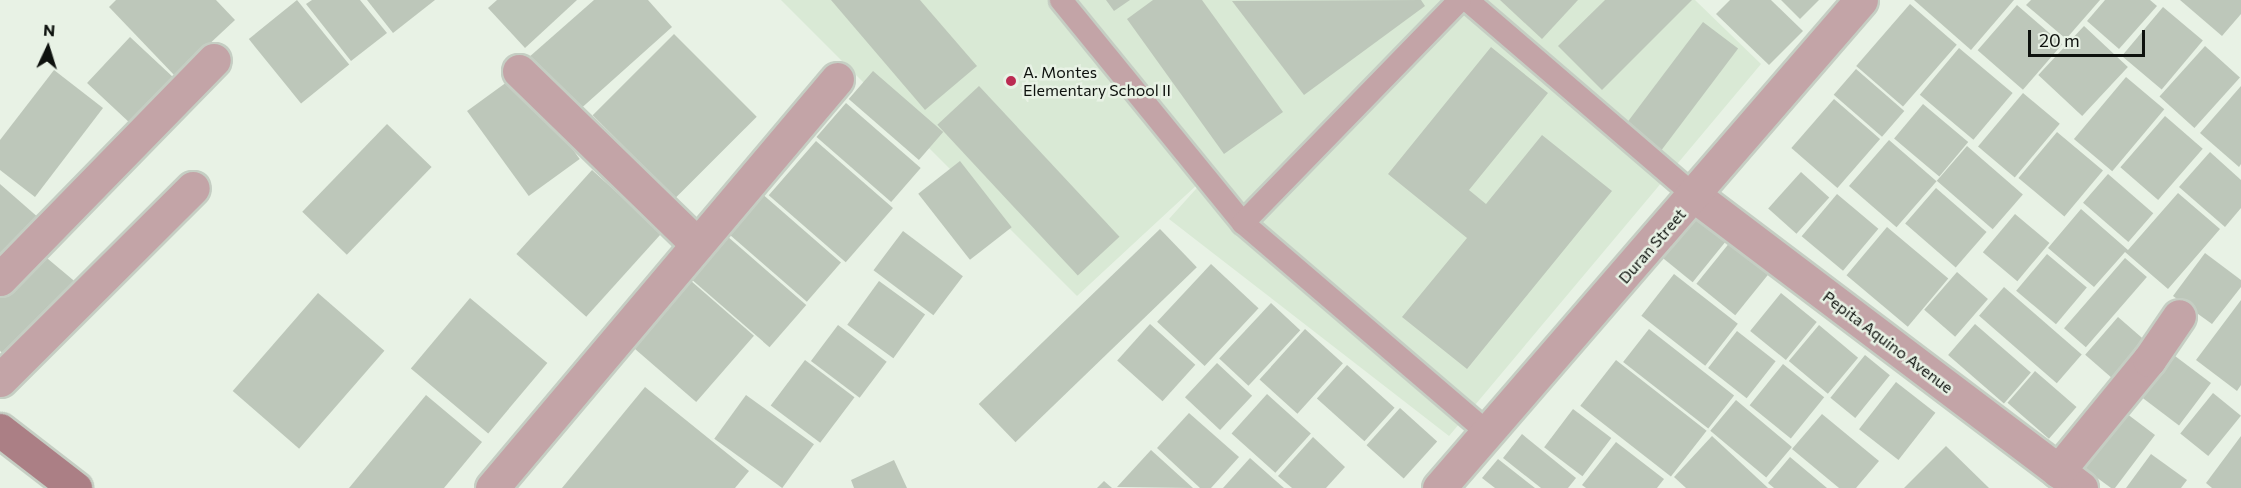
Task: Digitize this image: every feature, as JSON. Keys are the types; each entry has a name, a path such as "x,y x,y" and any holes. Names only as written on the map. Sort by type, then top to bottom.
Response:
{"main road":[{"path":"0,430 75,488"}],"street":[{"name":"Duran Street","path":"1439,488 1695,196 1861,0"},
{"path":"0,279 214,60"},
{"path":"519,71 697,244"},
{"path":"492,488 837,79"},
{"path":"0,380 193,188"},
{"name":"Pepita Aquino Avenue","path":"1695,196 2070,480"},
{"path":"2070,480 2179,316"}],"lane":[{"path":"1061,0 1243,223 1488,432"},
{"path":"1243,223 1460,0"},
{"path":"1467,0 1695,196"}],"shaded area":[{"path":"781,0 1695,0 1761,64 1449,436 1169,219 1213,170 1077,296"}],"building":[{"path":"116,0 216,0 235,20 175,76 109,7"},
{"path":"297,0 349,65 301,104 249,39"},
{"path":"312,0 360,0 387,33 351,61 306,4"},
{"path":"367,0 435,0 393,33"},
{"path":"497,0 577,0 525,48 488,8"},
{"path":"594,0 648,0 672,27 577,112 528,58"},
{"path":"831,0 920,0 977,66 925,110"},
{"path":"1106,0 1130,0 1114,11"},
{"path":"1153,0 1202,0 1283,112 1224,154 1127,19"},
{"path":"1421,0 1425,6 1304,95 1232,1"},
{"path":"1500,0 1578,0 1542,39"},
{"path":"1605,0 1692,0 1602,90 1558,46"},
{"path":"1730,0 1771,0 1803,31 1769,65 1716,14"},
{"path":"1781,0 1819,0 1800,19"},
{"path":"1914,0 2014,0 1971,50"},
{"path":"2031,0 2100,0 2066,39 2026,5"},
{"path":"2105,0 2150,0 2157,6 2119,49 2087,21"},
{"path":"2180,0 2241,0 2241,14 2222,36"},
{"path":"1910,4 1957,45 1903,107 1856,66"},
{"path":"2017,5 2062,44 2023,90 1978,50"},
{"path":"2163,7 2203,40 2162,89 2122,56"},
{"path":"1703,22 1738,48 1659,153 1624,127"},
{"path":"2084,26 2128,67 2082,116 2038,75"},
{"path":"674,34 757,117 675,198 593,115"},
{"path":"130,37 183,87 140,133 87,83"},
{"path":"2205,46 2240,77 2194,128 2159,97"},
{"path":"1491,47 1548,93 1469,190 1486,204 1542,135 1612,191 1467,369 1402,317 1467,238 1388,174"},
{"path":"1959,48 2013,93 1973,140 1920,95"},
{"path":"1856,69 1904,111 1882,137 1834,95"},
{"path":"54,70 103,108 35,197 0,170 0,140"},
{"path":"873,71 943,132 919,160 849,99"},
{"path":"518,74 580,159 529,196 467,111"},
{"path":"2126,77 2164,109 2112,171 2074,139"},
{"path":"979,86 1119,237 1078,276 937,125"},
{"path":"2241,86 2241,164 2239,167 2200,133"},
{"path":"2023,93 2060,124 2015,177 1978,147"},
{"path":"1834,99 1880,139 1837,188 1791,148"},
{"path":"846,103 921,168 891,202 816,137"},
{"path":"1923,104 1968,142 1939,176 1894,138"},
{"path":"2165,116 2203,149 2158,200 2120,167"},
{"path":"387,124 432,167 347,255 302,212"},
{"path":"2057,132 2103,171 2064,217 2018,178"},
{"path":"1889,140 1937,181 1897,227 1849,186"},
{"path":"816,141 893,208 846,262 769,195"},
{"path":"1967,146 2023,195 1993,229 1937,181"},
{"path":"2210,152 2241,180 2241,208 2225,227 2179,187"},
{"path":"960,161 1012,227 970,260 918,194"},
{"path":"592,170 662,233 586,317 516,254"},
{"path":"1801,172 1829,197 1796,234 1768,208"},
{"path":"2108,174 2153,213 2128,242 2083,203"},
{"path":"0,184 40,219 0,264"},
{"path":"1936,188 1987,232 1956,267 1905,223"},
{"path":"761,193 841,263 807,302 727,232"},
{"path":"2178,193 2220,229 2168,289 2125,252 2094,287 2048,248 2081,209 2128,250"},
{"path":"1837,194 1878,229 1843,271 1802,236"},
{"path":"1699,214 1729,238 1693,282 1663,258"},
{"path":"2015,214 2049,243 2017,281 1983,252"},
{"path":"1887,227 1948,278 1908,327 1847,275"},
{"path":"1160,229 1197,267 1016,442 979,404"},
{"path":"903,231 963,276 933,315 874,270"},
{"path":"727,236 806,305 770,347 690,278"},
{"path":"1731,241 1770,272 1735,315 1696,284"},
{"path":"35,248 79,285 15,363 0,351 0,290"},
{"path":"2205,253 2241,280 2241,287 2212,324 2173,296"},
{"path":"2047,254 2087,287 2056,324 2016,291"},
{"path":"2125,258 2147,277 2086,347 2064,328"},
{"path":"1211,264 1259,308 1205,366 1157,322"},
{"path":"1957,272 1988,299 1955,337 1924,310"},
{"path":"683,274 754,336 696,402 625,340"},
{"path":"1674,274 1738,324 1705,366 1641,316"},
{"path":"879,281 925,315 893,358 847,325"},
{"path":"2004,287 2082,355 2057,383 1979,316"},
{"path":"318,293 384,351 299,449 233,391"},
{"path":"1781,293 1817,322 1786,360 1750,331"},
{"path":"470,298 547,363 488,433 411,368"},
{"path":"2241,300 2241,385 2237,391 2196,360"},
{"path":"1271,303 1300,330 1248,386 1219,359"},
{"path":"2118,317 2154,348 2121,386 2085,355"},
{"path":"1150,324 1195,365 1163,401 1117,360"},
{"path":"1975,324 2031,373 2004,403 1948,355"},
{"path":"838,325 887,362 860,398 811,361"},
{"path":"1819,325 1858,358 1828,394 1789,361"},
{"path":"1305,329 1343,363 1297,414 1259,380"},
{"path":"1649,329 1734,395 1708,429 1623,362"},
{"path":"1737,331 1776,361 1747,398 1708,368"},
{"path":"2171,353 2211,383 2179,425 2139,395"},
{"path":"1865,355 1890,375 1855,418 1830,398"},
{"path":"805,360 855,397 820,443 771,406"},
{"path":"1616,360 1707,431 1671,477 1580,406"},
{"path":"1217,363 1252,396 1220,430 1185,397"},
{"path":"1783,364 1824,397 1791,439 1750,405"},
{"path":"1347,365 1395,408 1364,441 1317,398"},
{"path":"2035,371 2077,407 2049,439 2007,403"},
{"path":"1896,382 1935,413 1898,460 1859,429"},
{"path":"645,387 749,471 735,488 562,488"},
{"path":"2213,393 2241,416 2208,456 2180,433"},
{"path":"1267,394 1311,433 1275,473 1232,433"},
{"path":"426,395 482,442 444,488 349,488"},
{"path":"746,395 814,444 782,488 714,439"},
{"path":"1736,400 1792,447 1766,478 1710,431"},
{"path":"2114,404 2155,435 2115,488 2111,488 2073,460"},
{"path":"1400,408 1437,441 1404,479 1367,445"},
{"path":"1573,409 1611,438 1582,476 1544,447"},
{"path":"1189,413 1239,457 1211,488 1200,488 1157,448"},
{"path":"1822,414 1879,461 1856,488 1839,488 1792,449"},
{"path":"1522,434 1576,478 1568,488 1541,488 1503,458"},
{"path":"1712,436 1768,488 1686,488 1674,477"},
{"path":"2241,436 2241,488 2212,488 2206,483"},
{"path":"1313,437 1345,467 1326,488 1292,488 1278,476"},
{"path":"1616,442 1664,479 1657,488 1586,488 1582,485"},
{"path":"1946,446 1989,488 1904,488"},
{"path":"1151,450 1193,488 1117,487"},
{"path":"2151,454 2187,480 2181,488 2126,488"},
{"path":"1790,457 1827,488 1774,488 1768,483"},
{"path":"1250,458 1284,488 1223,488"},
{"path":"1498,459 1535,488 1495,488 1482,478"},
{"path":"894,460 907,488 854,488 851,480"},
{"path":"1104,481 1112,488 1097,488"}],"place":[{"name":"A. Montes Elementary School II","path":"1011,81"}]}
